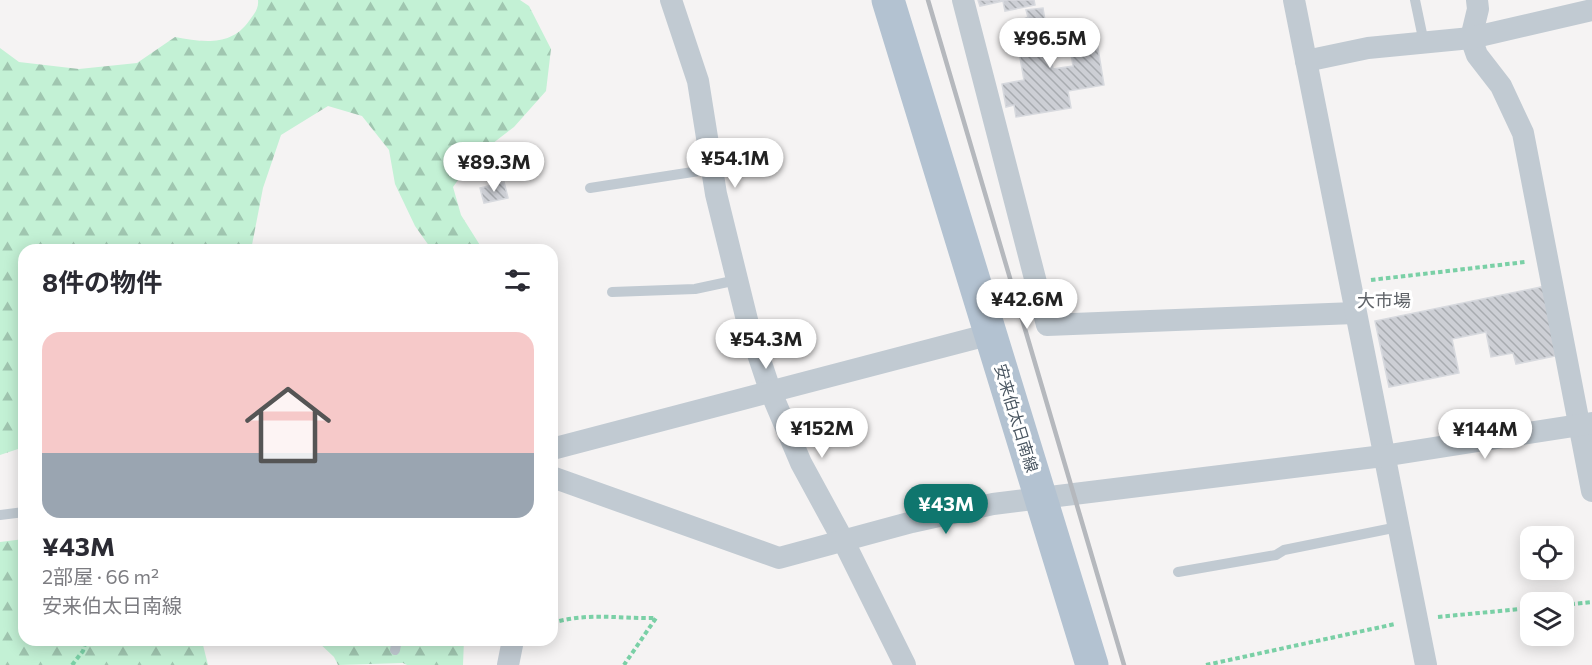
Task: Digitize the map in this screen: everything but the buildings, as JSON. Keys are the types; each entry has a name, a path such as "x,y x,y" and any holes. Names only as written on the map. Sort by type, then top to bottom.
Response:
{"main road":[{"name":"安来伯太日南線","path":"888,0 1092,665"}],"street":[{"path":"671,0 698,81 716,194 748,324 770,390 801,463 905,665"},
{"path":"963,0 1047,325 1355,313"},
{"path":"1294,0 1426,665"},
{"path":"1477,0 1478,9 1471,38 1477,55 1501,86 1523,133 1548,259 1586,423 1592,491"},
{"path":"1306,61 1368,48 1471,38 1592,10"},
{"path":"558,448 770,390 991,334"},
{"path":"558,479 779,558 844,543 912,522 993,504 1383,456 1586,423"},
{"path":"508,665 512,646"}],"lane":[{"path":"1415,0 1424,44"},
{"path":"590,188 712,169"},
{"path":"612,292 694,289 737,280"},
{"path":"0,515 18,513"},
{"path":"1178,572 1276,555 1284,550 1398,527"}],"path":[{"path":"1350,283 1548,259"},
{"path":"1574,604 1592,602"},
{"path":"1206,665 1417,619 1520,609"},
{"path":"558,622 590,615 617,615 623,619 656,618 624,665"},
{"path":"72,665 84,646"}],"green space":[{"path":"258,0 520,0 529,6 551,49 546,91 514,127 475,157 453,187 461,215 479,244 428,244 415,226 395,184 389,150 362,116 328,106 281,135 263,188 252,244 18,244 18,449 0,455 0,48 19,62 79,69 137,63 175,37 215,41 234,35 242,29 258,6"},
{"path":"18,540 18,646 203,646 208,665 0,665 0,542"},
{"path":"322,646 464,646 463,665 407,665 403,663 338,665 334,657"}],"railway":[{"path":"928,0 1124,665"}],"district":[{"name":"大市場","path":"1384,300"}]}
